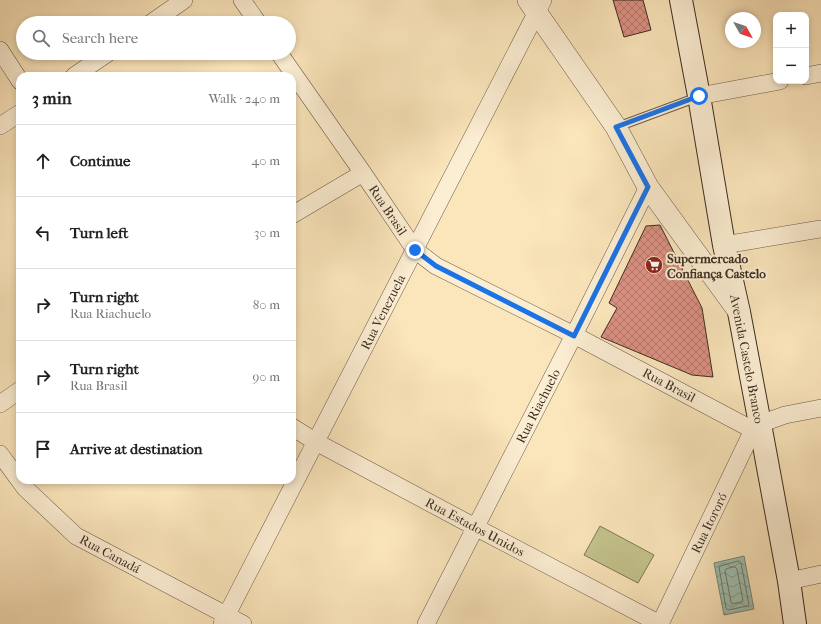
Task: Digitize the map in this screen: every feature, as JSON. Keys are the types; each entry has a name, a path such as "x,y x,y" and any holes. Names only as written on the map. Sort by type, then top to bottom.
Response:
{"main road":[{"name":"Avenida Castelo Branco","path":"682,0 724,245 739,312 756,427 789,581 795,624"}],"street":[{"path":"161,16 184,0"},
{"path":"242,0 253,16"},
{"path":"536,4 616,127 648,187 739,312"},
{"name":"Rua Venezuela","path":"296,481 415,250 536,4"},
{"path":"0,50 16,75"},
{"path":"80,72 98,60"},
{"name":"Rua Brasil","path":"285,60 293,72"},
{"path":"809,75 821,73"},
{"name":"Rua Brasil","path":"296,76 415,250 436,266 756,427"},
{"path":"699,96 773,82"},
{"path":"0,126 16,116"},
{"path":"296,213 363,173"},
{"name":"Rua Riachuelo","path":"426,624 574,336 648,187"},
{"path":"724,245 821,229"},
{"path":"0,404 16,393"},
{"path":"756,427 786,415 821,408"},
{"name":"Rua Itororó","path":"660,624 756,427"},
{"name":"Rua Estados Unidos","path":"296,430 316,442 475,528 660,624"},
{"name":"Rua Canadá","path":"0,454 16,476"},
{"name":"Rua Canadá","path":"22,484 76,536 224,620 243,624"},
{"name":"Rua Venezuela","path":"224,620 294,484"},
{"path":"789,581 821,574"}],"lane":[{"path":"616,127 699,96"}],"shaded area":[{"path":"600,526 654,555 638,583 584,555"}],"water":[{"path":"744,556 754,609 724,615 714,563"}],"building":[{"path":"613,0 643,0 651,30 624,37"},
{"name":"Supermercado Confiança Castelo","path":"660,225 702,308 713,377 692,375 601,337 617,308 609,303 646,226"}],"place":[{"name":"Supermercado Confiança Castelo","path":"654,265"}],"route":[{"path":"415,250 436,266 574,336 648,187 616,127 699,96"}]}
